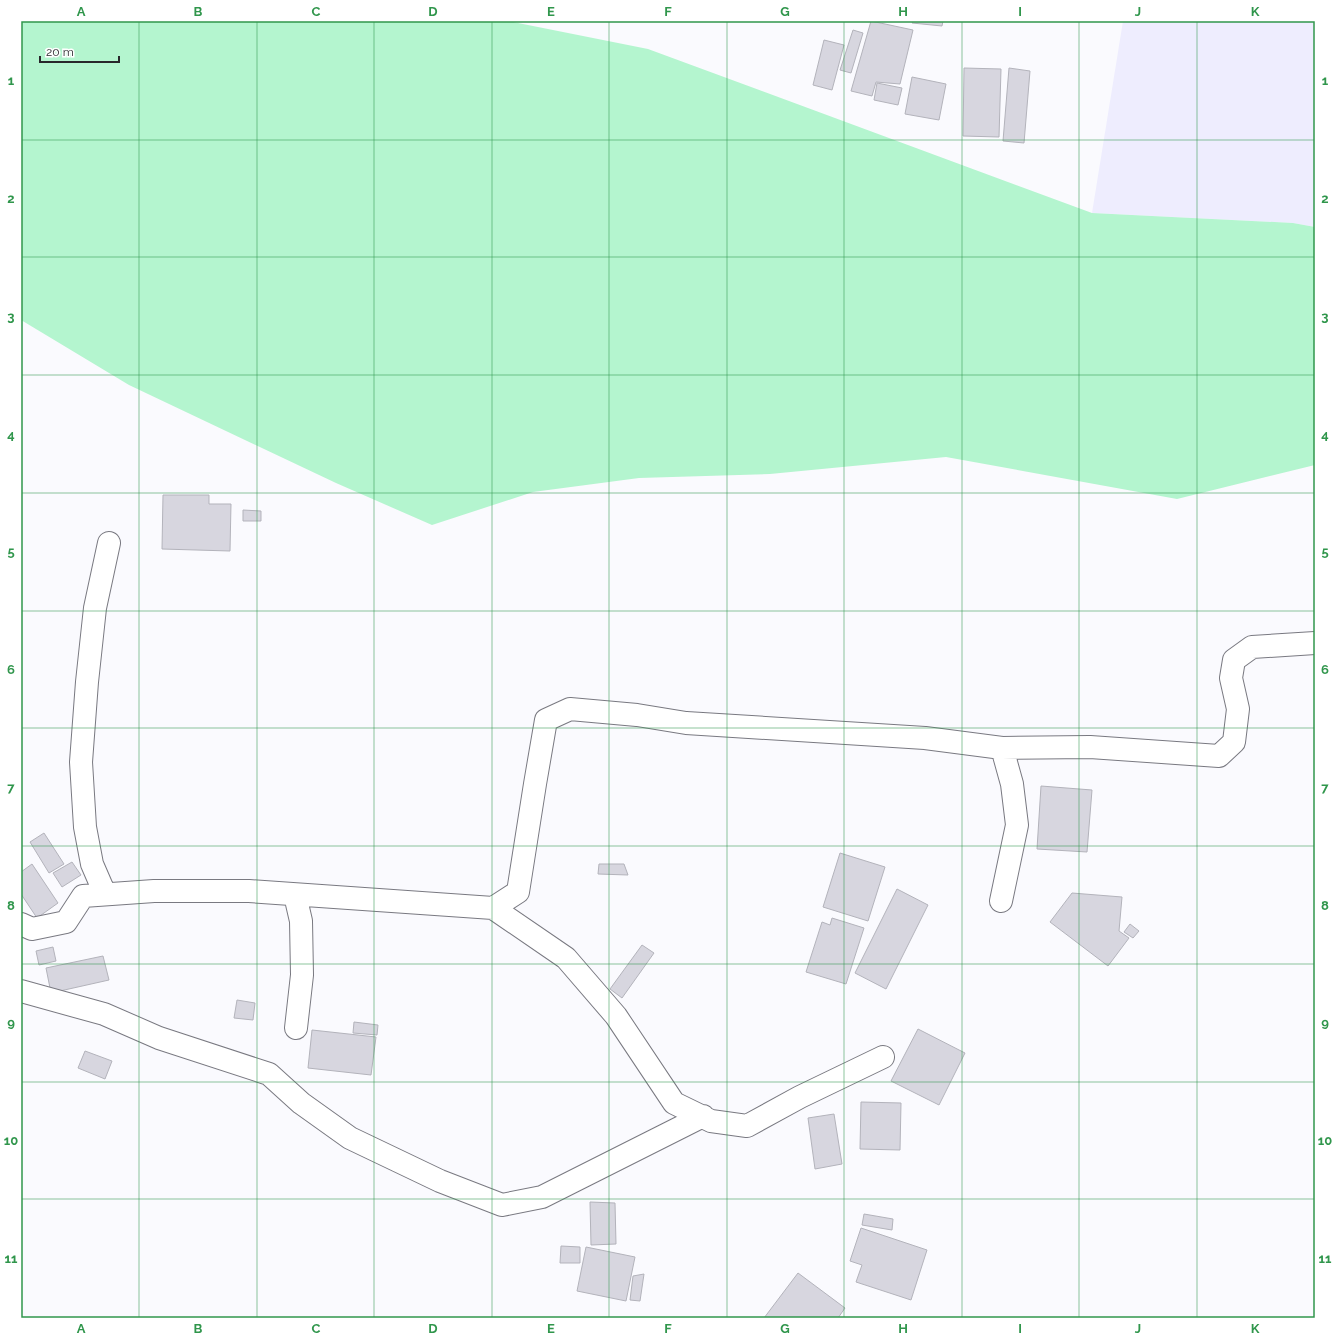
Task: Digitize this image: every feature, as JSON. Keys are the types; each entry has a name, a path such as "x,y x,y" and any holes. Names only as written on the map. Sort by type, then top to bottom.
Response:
{"street":[{"path":"105,894 92,864 84,827 81,762 87,682 95,608 110,543"},
{"path":"493,908 518,892 534,784 546,720 570,709 637,715 686,723 925,738 1002,748 1090,747 1219,756 1234,742 1238,709 1230,678 1234,660 1252,647 1315,643"},
{"path":"1001,901 1017,825 1012,784 1002,748"},
{"path":"21,924 32,929 66,922 83,896 154,891 249,892 493,908 566,958 616,1016 674,1103 711,1121 747,1126 800,1097 883,1058"},
{"path":"295,895 301,921 302,975 296,1028"},
{"path":"21,991 104,1014 159,1038 269,1074 301,1103 350,1138 440,1181 502,1205 542,1197 703,1116"}],"shaded area":[{"path":"1123,21 1315,21 1315,227 1293,223 1092,213"}],"green space":[{"path":"21,21 508,21 648,49 1092,213 1293,223 1315,227 1315,465 1177,499 946,457 770,474 639,478 533,492 432,525 336,483 129,385 21,320"}],"building":[{"path":"871,21 913,30 900,84 876,82 872,96 851,91"},
{"path":"913,21 943,21 942,26 912,23"},
{"path":"853,30 863,33 851,73 840,70"},
{"path":"824,40 844,45 832,90 813,85"},
{"path":"964,68 1001,69 999,137 963,136"},
{"path":"1009,68 1030,71 1024,143 1003,141"},
{"path":"912,77 946,84 939,120 905,114"},
{"path":"877,83 902,88 898,105 874,100"},
{"path":"163,495 209,495 209,504 231,504 230,551 162,549"},
{"path":"243,510 261,511 261,521 243,521"},
{"path":"1041,786 1092,790 1087,852 1037,849"},
{"path":"44,833 64,864 49,873 30,842"},
{"path":"840,853 885,867 868,921 823,907"},
{"path":"72,862 81,875 62,887 53,873"},
{"path":"32,864 58,903 37,918 21,894 21,872"},
{"path":"599,864 624,864 628,875 598,874"},
{"path":"897,889 928,905 886,989 855,973"},
{"path":"1072,893 1122,897 1119,931 1129,938 1108,966 1050,922"},
{"path":"832,918 864,928 846,984 806,972 822,922 830,925"},
{"path":"1130,924 1139,931 1133,938 1124,932"},
{"path":"642,945 654,953 622,998 610,989"},
{"path":"53,947 56,961 39,965 36,951"},
{"path":"103,956 109,980 51,993 46,968"},
{"path":"237,1000 255,1003 253,1020 234,1018"},
{"path":"354,1022 378,1025 377,1035 353,1033"},
{"path":"918,1029 965,1053 939,1105 891,1081"},
{"path":"312,1030 376,1037 371,1075 308,1068"},
{"path":"85,1051 112,1061 105,1079 78,1068"},
{"path":"861,1102 901,1103 900,1150 860,1149"},
{"path":"834,1114 842,1164 815,1169 808,1118"},
{"path":"590,1202 615,1203 616,1244 591,1245"},
{"path":"864,1214 893,1219 892,1230 862,1225"},
{"path":"861,1228 927,1250 911,1300 856,1282 862,1265 850,1261"},
{"path":"561,1246 580,1247 580,1263 560,1263"},
{"path":"586,1247 635,1257 626,1301 577,1291"},
{"path":"798,1273 845,1308 838,1318 764,1318"},
{"path":"644,1274 640,1301 630,1300 633,1276"}]}
